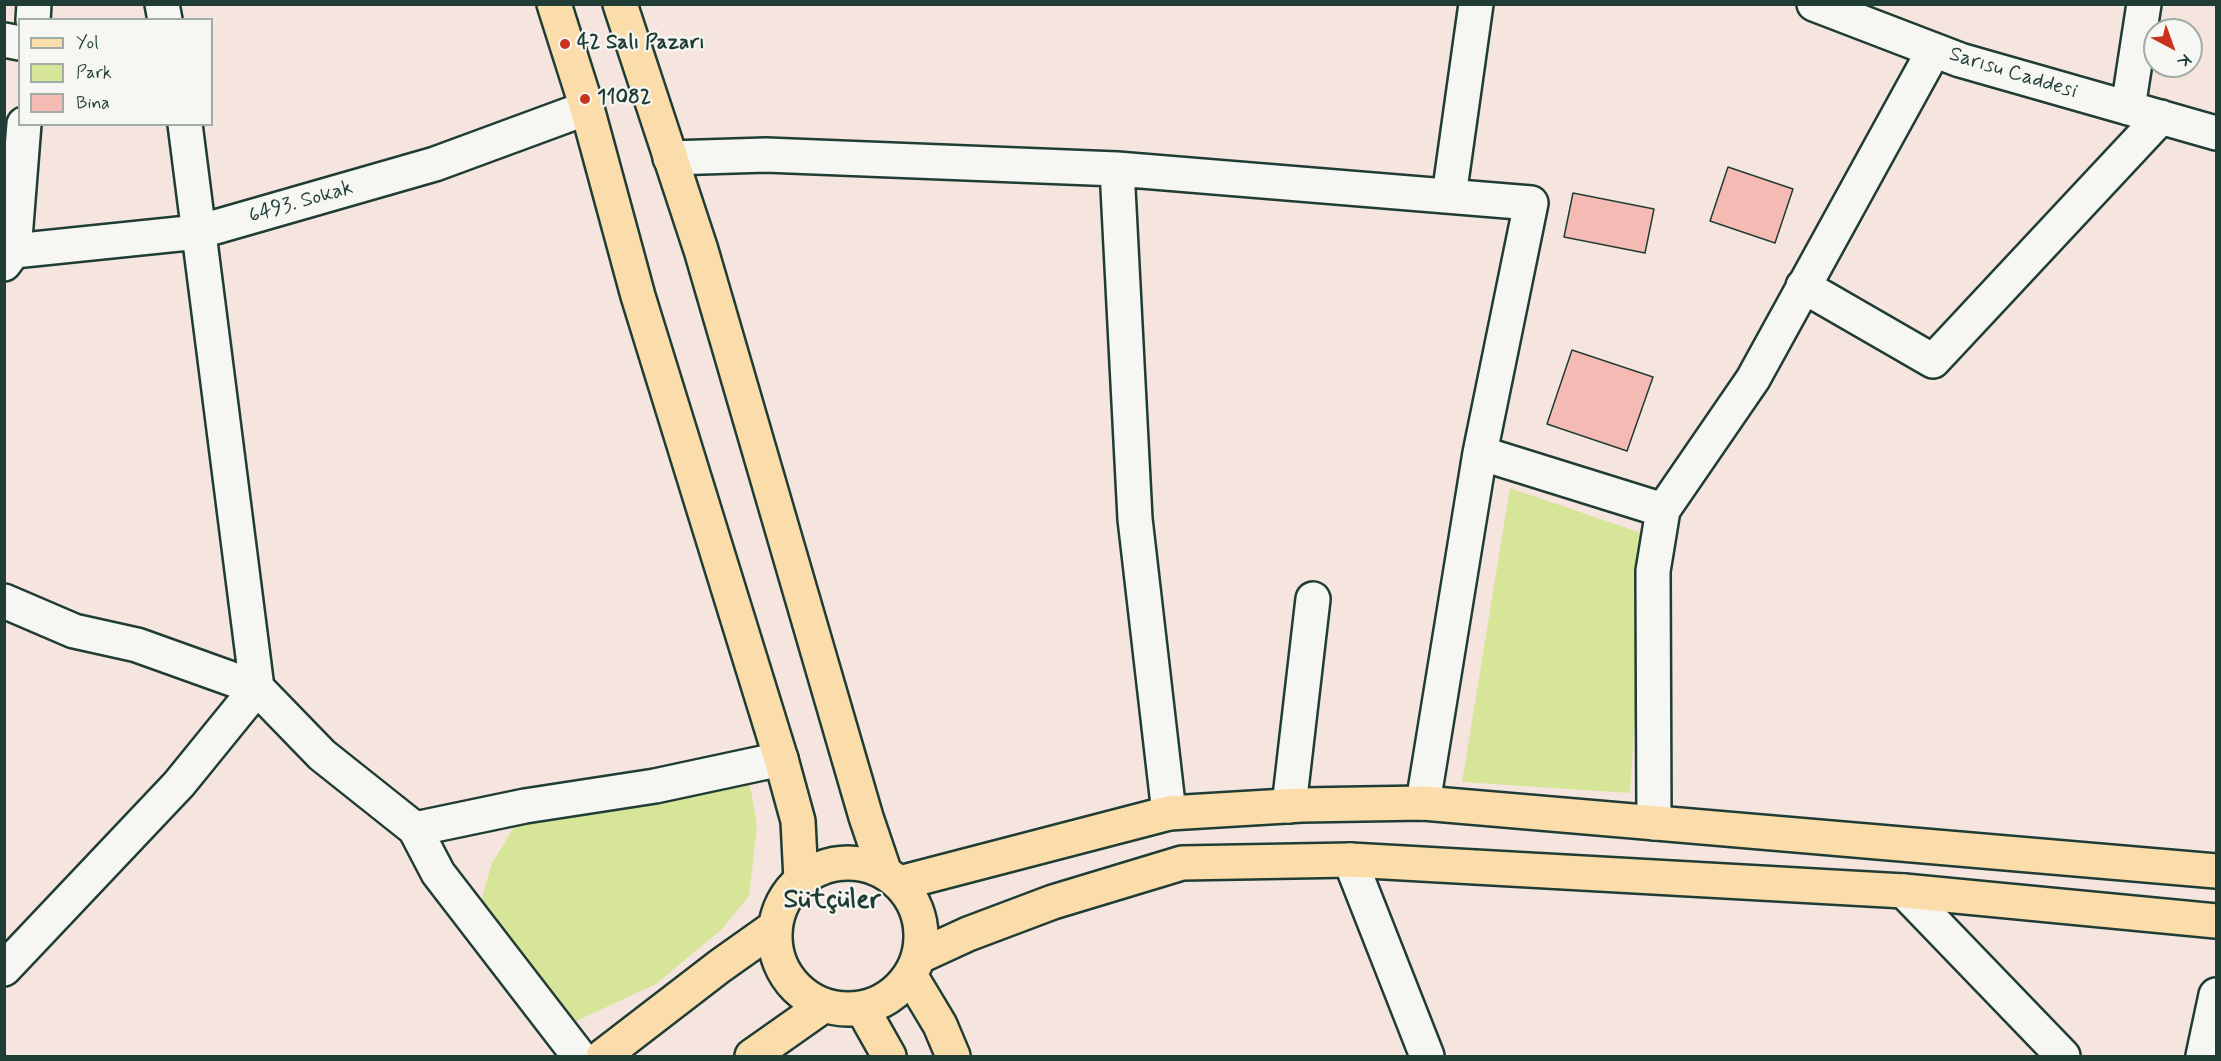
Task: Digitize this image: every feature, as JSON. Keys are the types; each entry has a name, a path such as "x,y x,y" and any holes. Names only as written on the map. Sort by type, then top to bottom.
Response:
{"main road":[{"path":"554,4 587,108 638,296 781,759 798,821 801,880"},
{"path":"620,4 701,250 866,817 892,878 911,899 919,918 922,937 914,966 898,990 881,1001 862,1008 843,1010 823,1006 806,996 786,974 775,947 775,927 780,908 801,880 833,864 869,866 892,878 1169,813 1289,806 1423,803 2217,871"},
{"path":"914,966 968,934 1053,902 1182,862 1350,860 1904,891 2217,921"},
{"path":"603,1056 720,966 775,927"},
{"path":"914,966 953,1056"},
{"path":"752,1056 823,1006"},
{"path":"862,1008 889,1056"}],"street":[{"path":"1449,196 1476,4"},
{"name":"Sarısu Caddesi","path":"1814,4 1960,60 2217,133"},
{"path":"2128,108 2144,4"},
{"path":"1654,824 1653,571 1663,510 1753,379 1934,50"},
{"name":"6493. Sokak","path":"8,255 198,232 435,164 587,108"},
{"path":"1803,286 1933,361 2161,117"},
{"path":"8,255 24,126"},
{"path":"4,969 179,784 257,688 185,126"},
{"path":"670,158 766,155 1117,168 1531,203 1480,453 1423,803"},
{"path":"1117,168 1136,519 1169,813"},
{"path":"1480,453 1663,510"},
{"path":"1289,806 1313,599"},
{"path":"4,601 74,631 137,645 257,688 322,755 415,829 438,873 579,1056"},
{"path":"415,829 525,806 655,786 781,759"},
{"path":"1350,860 1427,1056"},
{"path":"1904,891 2063,1056"},
{"path":"2203,1056 2217,995"}],"green space":[{"path":"1510,488 1647,535 1630,793 1462,782"},
{"path":"749,779 757,827 749,896 722,929 656,984 570,1024 479,907 492,863 519,819"}],"building":[{"path":"1728,167 1793,189 1775,243 1710,221"},
{"path":"1573,193 1654,209 1645,253 1564,237"},
{"path":"1572,350 1653,377 1627,451 1547,424"}],"place":[{"name":"42 Salı Pazarı","path":"565,44"},
{"name":"11082","path":"585,99"}],"district":[{"name":"Sütçüler","path":"832,901"}]}
